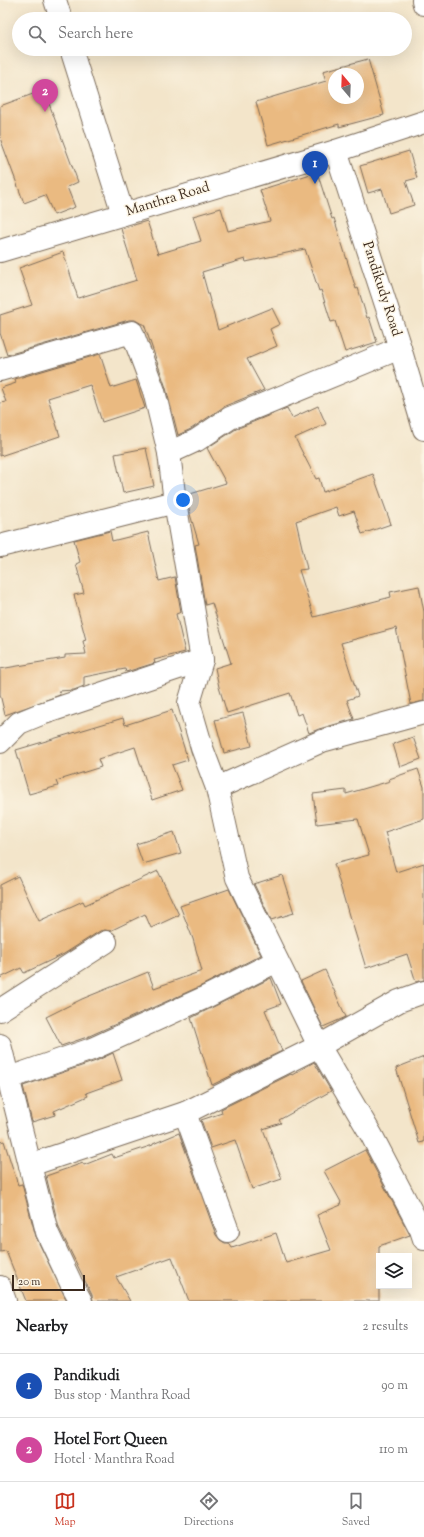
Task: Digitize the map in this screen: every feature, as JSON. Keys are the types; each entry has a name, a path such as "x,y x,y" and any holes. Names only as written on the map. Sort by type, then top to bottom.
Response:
{"street":[{"path":"55,0 59,12"},
{"path":"423,0 424,4"},
{"path":"73,56 123,214"},
{"name":"Manthra Road","path":"0,251 424,122"},
{"name":"Pandikudy Road","path":"336,150 400,348 424,429"},
{"path":"0,370 132,332 154,391 169,453 174,502 202,660 189,703 202,748 217,788 237,878 319,1046 372,1136 421,1230 424,1239"},
{"path":"169,453 197,440 230,418 400,348"},
{"path":"0,546 174,502"},
{"path":"0,742 19,723 41,714 202,660"},
{"path":"217,788 322,741 424,713"},
{"path":"0,1010 106,942"},
{"path":"8,1078 92,1049 206,997 277,961"},
{"path":"30,1165 184,1113 319,1046 399,1001 424,992"},
{"path":"0,1045 47,1232 81,1301"},
{"path":"184,1113 228,1231"},
{"path":"0,1287 5,1301"}],"building":[{"path":"368,59 384,115 339,127 339,124 268,145 256,102 326,81 323,71 328,70 328,104 364,104 364,68 334,68"},
{"path":"44,90 78,182 67,187 75,207 54,215 45,195 24,203 0,138 0,106"},
{"path":"409,151 417,178 406,181 414,205 389,213 382,189 368,193 360,166"},
{"path":"317,172 332,219 334,218 356,289 358,288 367,318 369,317 377,342 345,352 335,321 331,322 321,290 319,291 305,249 246,262 245,259 202,272 218,330 272,308 280,324 270,329 277,346 247,359 264,390 225,406 191,429 178,435 166,388 144,324 135,320 129,320 7,355 0,333 0,315 32,305 19,268 63,252 78,298 137,280 121,229 147,221 158,254 201,241 193,216 221,208 228,231 270,221 260,190"},
{"path":"100,354 111,388 136,380 145,408 102,422 90,385 48,398 60,436 0,456 0,403 6,402 1,388 16,383 15,379"},
{"path":"318,406 326,424 295,438 316,479 319,478 323,492 373,474 391,524 362,534 354,511 339,516 336,507 296,521 307,569 299,570 314,617 391,597 390,592 419,586 424,612 424,701 411,704 396,628 341,643 358,696 347,700 354,719 309,733 302,713 297,715 290,693 227,713 215,668 231,663 212,603 205,605 195,545 199,544 190,514 187,495 226,483 207,448 236,429 287,408 292,418"},
{"path":"146,448 154,486 123,493 115,454"},
{"path":"110,531 112,541 148,532 159,581 175,577 181,612 176,614 185,652 154,660 155,663 126,672 125,669 84,677 84,686 74,690 59,691 60,695 5,715 0,694 0,669 65,658 65,655 86,654 83,641 86,640 74,595 84,593 76,564 80,562 74,540"},
{"path":"172,710 188,760 172,765 182,790 152,800 135,747 98,759 101,767 56,781 58,786 29,794 16,750 123,718 125,725"},
{"path":"243,713 252,746 224,753 215,720"},
{"path":"413,737 421,759 400,767 393,744"},
{"path":"418,769 424,787 424,819 385,832 396,872 424,863 424,980 416,982 407,954 366,968 334,864 369,855 358,819 317,824 313,794 346,790 346,794 390,781 389,779"},
{"path":"174,832 181,853 143,864 136,844"},
{"path":"158,871 179,915 151,928 145,914 110,931 100,931 64,954 24,973 21,968 0,978 0,885 18,876 39,921 83,901 85,905"},
{"path":"282,875 294,913 271,920 254,884"},
{"path":"229,889 261,955 201,986 87,1037 61,1046 46,1017 82,999 148,972 154,988 202,971 193,939 180,906"},
{"path":"325,970 346,1017 323,1027 301,981"},
{"path":"271,978 281,1004 265,1010 282,1051 212,1085 191,1018"},
{"path":"113,1053 122,1080 86,1093 88,1096 54,1111 55,1115 32,1122 23,1086 96,1061"},
{"path":"424,1057 424,1142 419,1143 396,1068"},
{"path":"314,1062 331,1091 279,1120 281,1123 263,1129 282,1179 252,1189 235,1140 211,1148 201,1120 222,1113 221,1109 291,1074 292,1075"},
{"path":"179,1133 216,1235 220,1240 225,1243 229,1243 232,1248 276,1233 286,1263 331,1250 317,1215 341,1205 341,1202 324,1171 365,1150 410,1235 379,1246 379,1253 376,1253 376,1289 379,1289 379,1301 189,1301 172,1257 116,1277 130,1301 93,1301 92,1295 59,1228 46,1176 83,1163 84,1165 112,1154 114,1158"},
{"path":"4,1141 18,1185 22,1184 36,1237 67,1301 26,1301 6,1251 0,1252 0,1142"}],"place":[{"name":"Hotel Fort Queen","path":"45,112"},
{"name":"Pandikudi","path":"315,184"}]}
